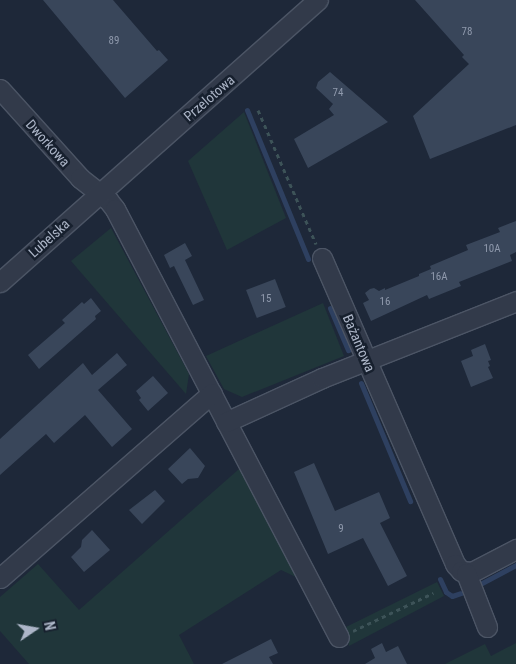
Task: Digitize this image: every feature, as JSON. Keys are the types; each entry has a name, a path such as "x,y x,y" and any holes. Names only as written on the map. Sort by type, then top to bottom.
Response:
{"street":[{"name":"Przelotowa","path":"98,194 318,0"},
{"name":"Dworkowa","path":"0,90 80,178 108,200 115,209 339,637"},
{"name":"Lubelska","path":"0,282 98,194"},
{"name":"Bażantowa","path":"322,258 455,564 466,573 486,627"},
{"path":"226,422 367,360 516,301"},
{"path":"0,578 212,394"},
{"path":"466,573 472,572 516,549"}],"path":[{"path":"258,110 322,258"},
{"path":"339,637 433,592"}],"green space":[{"path":"244,112 286,218 227,250 188,161"},
{"path":"111,228 189,374 186,394 71,261"},
{"path":"323,303 344,356 242,397 224,389 206,356"},
{"path":"239,469 298,578 281,570 179,635 194,664 29,664 0,631 0,597 38,564 79,610"},
{"path":"437,582 444,596 349,646 346,627"},
{"path":"516,643 516,664 445,664 485,644 491,656"}],"building":[{"path":"43,0 113,0 157,51 159,50 168,60 125,98"},
{"path":"415,0 516,0 516,125 430,159 413,116 469,64 462,57 464,55"},
{"path":"330,72 388,122 308,168 294,139 334,115 329,109 333,104 316,88 318,82"},
{"path":"516,221 516,252 510,255 512,261 459,282 461,286 429,299 427,295 371,321 363,303 369,300 365,293 370,289 374,288 379,291 385,288 385,290 419,276 419,274 431,269 430,266 468,250 466,245 500,232 498,228"},
{"path":"185,243 192,256 185,260 204,300 193,305 174,266 170,268 164,255"},
{"path":"275,279 286,307 257,318 246,290"},
{"path":"91,298 101,311 95,316 96,319 39,369 28,355 65,323 62,320 82,302 84,304"},
{"path":"485,344 491,360 488,361 490,366 488,367 493,378 471,387 461,361 473,356 471,350"},
{"path":"117,353 127,365 98,390 132,429 112,447 85,415 54,443 46,434 0,475 0,439 83,363 92,375"},
{"path":"153,376 168,393 148,411 139,400 141,398 136,391"},
{"path":"190,448 205,466 198,478 188,479 182,484 168,469"},
{"path":"314,463 335,511 379,492 390,518 380,523 407,576 388,586 363,538 328,554 294,472"},
{"path":"155,490 165,501 142,524 129,510"},
{"path":"92,530 110,550 84,572 71,557 81,547 82,540"},
{"path":"271,639 278,653 269,657 273,664 222,664"},
{"path":"382,643 386,652 398,646 407,664 365,664 375,658 371,649"}],"waterway":[{"path":"247,110 308,259"},
{"path":"330,308 348,350"},
{"path":"361,383 410,501"},
{"path":"482,583 516,565"},
{"path":"440,579 446,592 452,596 461,593"}]}
